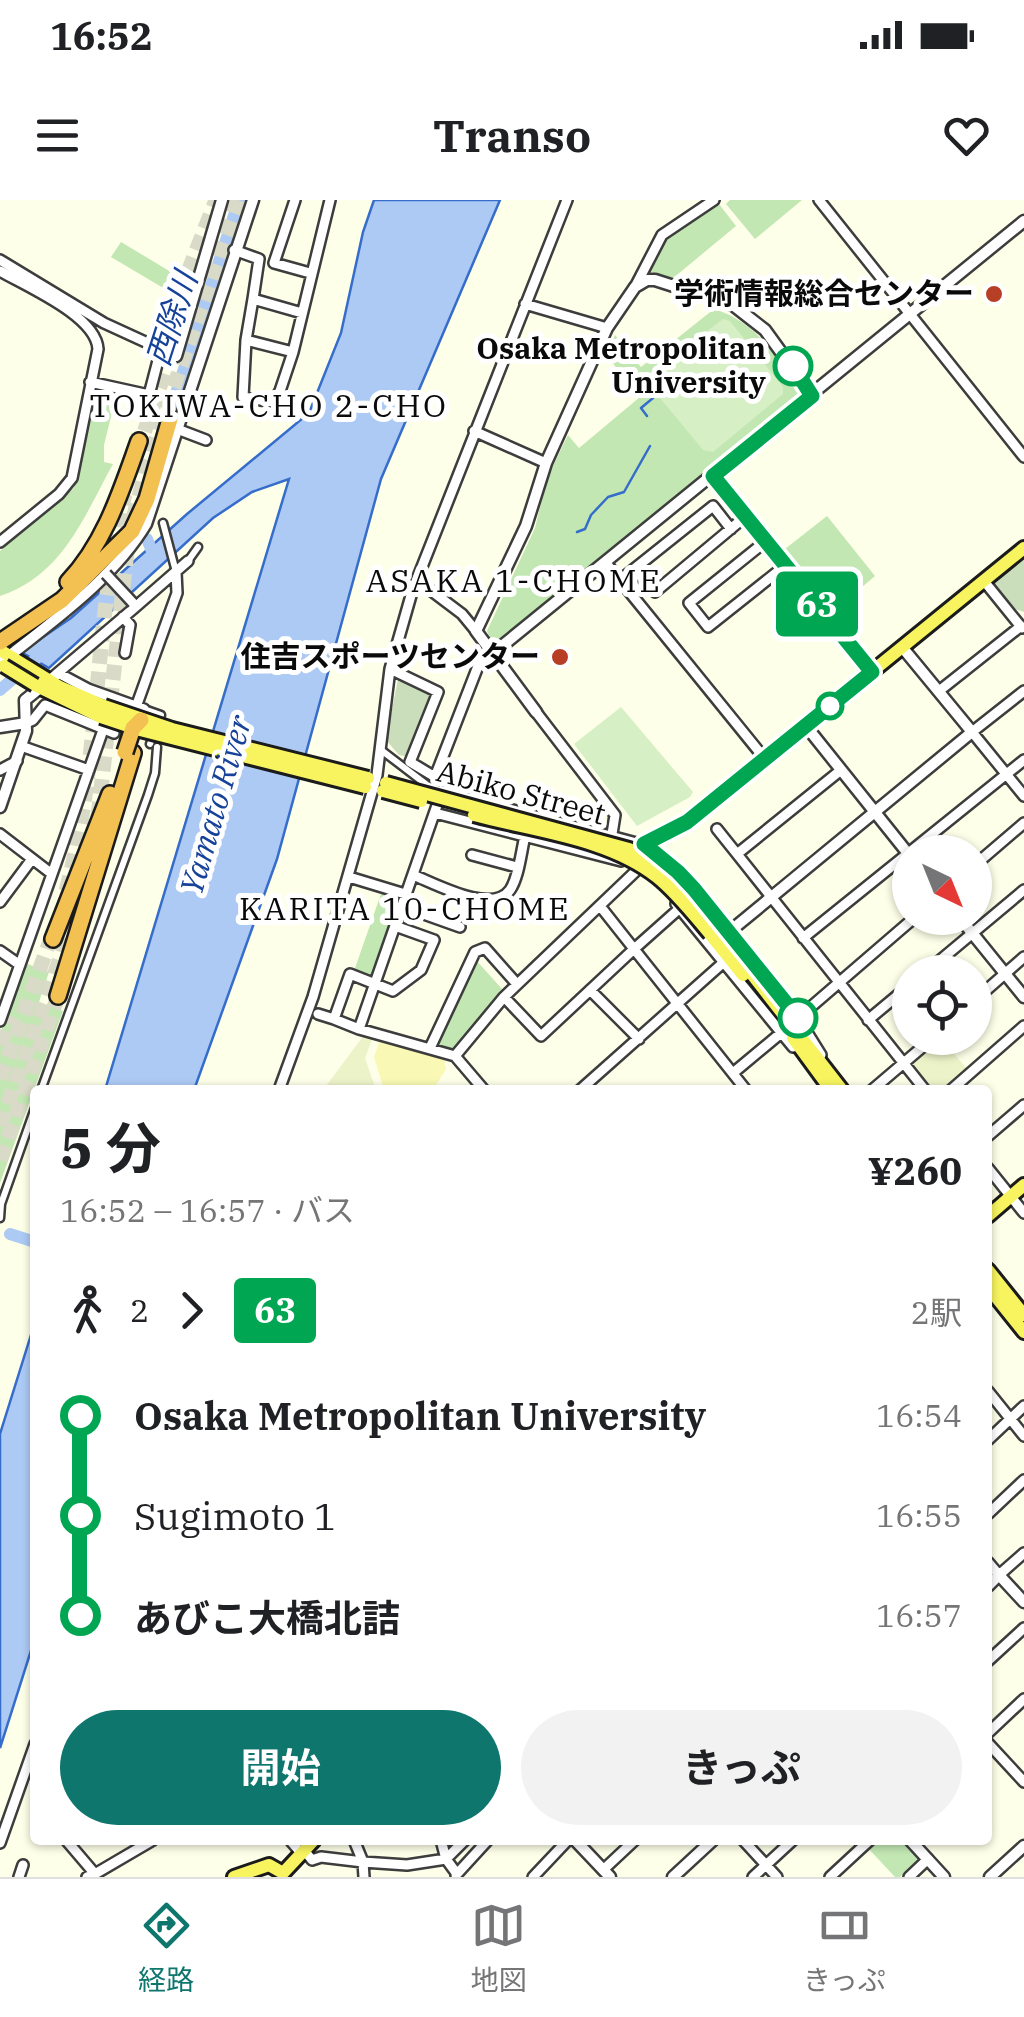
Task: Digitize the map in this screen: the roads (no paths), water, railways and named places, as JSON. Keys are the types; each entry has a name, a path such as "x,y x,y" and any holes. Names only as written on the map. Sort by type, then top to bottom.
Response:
{"highway":[{"path":"4,656 128,537 144,508 173,424"},
{"path":"0,631 52,596 86,561 112,515 139,441"},
{"path":"52,939 136,730"},
{"path":"58,996 136,730"}],"main road":[{"path":"644,844 687,822 1024,548"},
{"name":"Abiko Street","path":"4,656 102,717 136,730 629,849 662,868 718,931 833,1085"},
{"path":"992,1212 1024,1185"},
{"path":"992,1275 1024,1316"},
{"path":"992,1292 1024,1332"},
{"path":"234,1877 269,1865 282,1876 306,1848"}],"street":[{"path":"0,260 104,323 176,356 222,200"},
{"path":"4,656 106,574 126,554 146,524 173,424 253,200"},
{"path":"274,262 295,200"},
{"path":"260,258 246,340 243,396 273,402 292,352 330,200"},
{"path":"281,1085 350,876 375,785 390,670 416,580 567,200"},
{"path":"476,631 526,526 546,463 607,328 635,287 662,235 714,200"},
{"path":"819,200 1024,457"},
{"path":"390,670 438,692 410,762 434,777 480,660 606,563 1024,221"},
{"path":"234,250 310,273"},
{"path":"0,271 82,319 94,330 98,349 68,486 0,542"},
{"path":"635,287 655,280 732,305 765,330 812,396"},
{"path":"252,300 302,313"},
{"path":"526,304 607,328"},
{"path":"246,340 292,352"},
{"path":"90,382 149,395 161,349"},
{"path":"173,424 206,440"},
{"path":"474,431 546,463"},
{"path":"713,476 872,672"},
{"path":"619,580 713,506 732,529"},
{"path":"634,569 654,592 746,516"},
{"path":"136,730 179,581 163,523"},
{"path":"766,541 690,603 708,628 786,565"},
{"path":"0,807 22,746 25,700 188,561 198,546"},
{"path":"606,563 765,759"},
{"path":"106,574 133,606"},
{"path":"416,580 462,614 476,631 615,815 612,834"},
{"path":"939,690 1022,628 984,581"},
{"path":"123,617 130,625 124,653"},
{"path":"902,647 1024,796"},
{"path":"45,681 88,690 136,730"},
{"path":"718,931 770,898 1024,692"},
{"path":"0,727 26,723 45,705 102,717 114,733"},
{"path":"43,1085 155,773 154,745 160,714 136,730"},
{"path":"0,1021 89,770 102,717"},
{"path":"806,726 893,835"},
{"path":"22,746 89,770"},
{"path":"378,748 427,786 644,844 678,872 718,931 798,1018 833,1085"},
{"path":"933,835 1024,760"},
{"path":"0,770 17,761"},
{"path":"736,854 841,770"},
{"path":"360,1029 442,791"},
{"path":"435,813 617,860 637,870 663,889 781,1032 833,1085"},
{"path":"565,846 559,840 563,826 570,823"},
{"path":"992,850 1024,823"},
{"path":"716,830 921,1085"},
{"path":"0,834 52,874"},
{"path":"413,875 486,902 501,898 511,889 525,836"},
{"path":"617,860 644,844"},
{"path":"469,866 473,852 517,867"},
{"path":"0,902 32,858"},
{"path":"803,938 892,868"},
{"path":"456,1056 516,983 637,870"},
{"path":"663,889 677,880 678,872"},
{"path":"350,876 406,894"},
{"path":"992,918 1024,890"},
{"path":"402,906 456,923"},
{"path":"600,906 741,1085"},
{"path":"504,996 541,1036 680,908"},
{"path":"334,1019 350,974 393,990 421,970 434,940 395,926"},
{"path":"798,1018 894,935"},
{"path":"947,955 973,935"},
{"path":"975,935 1024,997"},
{"path":"430,1048 475,952 485,948 516,983"},
{"path":"0,951 20,965"},
{"path":"992,985 1024,957"},
{"path":"586,1085 724,962"},
{"path":"590,990 639,1039"},
{"path":"868,1020 892,1000"},
{"path":"318,1014 456,1056 480,1085"},
{"path":"957,1085 1024,1026"},
{"path":"733,1074 781,1032"},
{"path":"878,1085 913,1055"},
{"path":"992,1133 1024,1105"},
{"path":"0,1218 1,1204 30,1122"},
{"path":"992,1173 1024,1213"},
{"path":"992,1396 1024,1436"},
{"path":"992,1432 1024,1406"},
{"path":"992,1510 1024,1480"},
{"path":"992,1582 1024,1553"},
{"path":"992,1567 1024,1602"},
{"path":"992,1657 1024,1628"},
{"path":"992,1729 1024,1699"},
{"path":"992,1747 1022,1776"},
{"path":"0,1843 30,1758"},
{"path":"69,1845 91,1876 145,1845"},
{"path":"356,1845 364,1877"},
{"path":"442,1845 456,1876 484,1845"},
{"path":"306,1848 312,1860 321,1857 408,1866 446,1859 460,1845"},
{"path":"533,1877 567,1845"},
{"path":"577,1845 606,1873 631,1845"},
{"path":"673,1877 708,1845"},
{"path":"748,1845 777,1877"},
{"path":"752,1877 787,1845"},
{"path":"830,1877 865,1845"},
{"path":"915,1845 944,1877"},
{"path":"990,1877 1024,1846"},
{"path":"908,1877 928,1859"},
{"path":"19,1877 23,1865"}],"water":[{"name":"Yamato River","path":"374,200 500,200 381,479 277,859 196,1085 107,1085 289,479 252,492 213,518 49,668 21,652 71,618 187,514 309,413 341,333"},
{"path":"30,1338 30,1654 0,1748 0,1434"}],"waterway":[{"name":"西除川","path":"166,424 239,200"},
{"path":"641,376 641,383 653,398 641,408 647,416"},
{"path":"577,532 585,529 591,515 608,497 624,492 650,446"},
{"name":"西除川","path":"147,539 154,556"},
{"name":"西除川","path":"0,690 46,650"},
{"path":"10,1234 30,1240"}],"tunnel":[{"path":"169,338 188,272 216,200"},
{"path":"133,519 149,459 238,200"},
{"path":"137,453 180,328"},
{"path":"66,891 85,793 107,593 125,494"},
{"path":"98,817 128,542"},
{"path":"0,1126 75,917"},
{"path":"0,1079 55,927"},
{"path":"0,1160 58,996"},
{"path":"0,1045 13,1017"}],"place":[{"name":"学術情報総合センター","path":"994,294"},
{"name":"Osaka Metropolitan University","path":"793,366"},
{"name":"住吉スポーツセンター","path":"560,657"}],"district":[{"name":"TOKIWA-CHO 2-CHO","path":"269,406"},
{"name":"ASAKA 1-CHOME","path":"514,581"},
{"name":"KARITA 10-CHOME","path":"405,909"}]}
